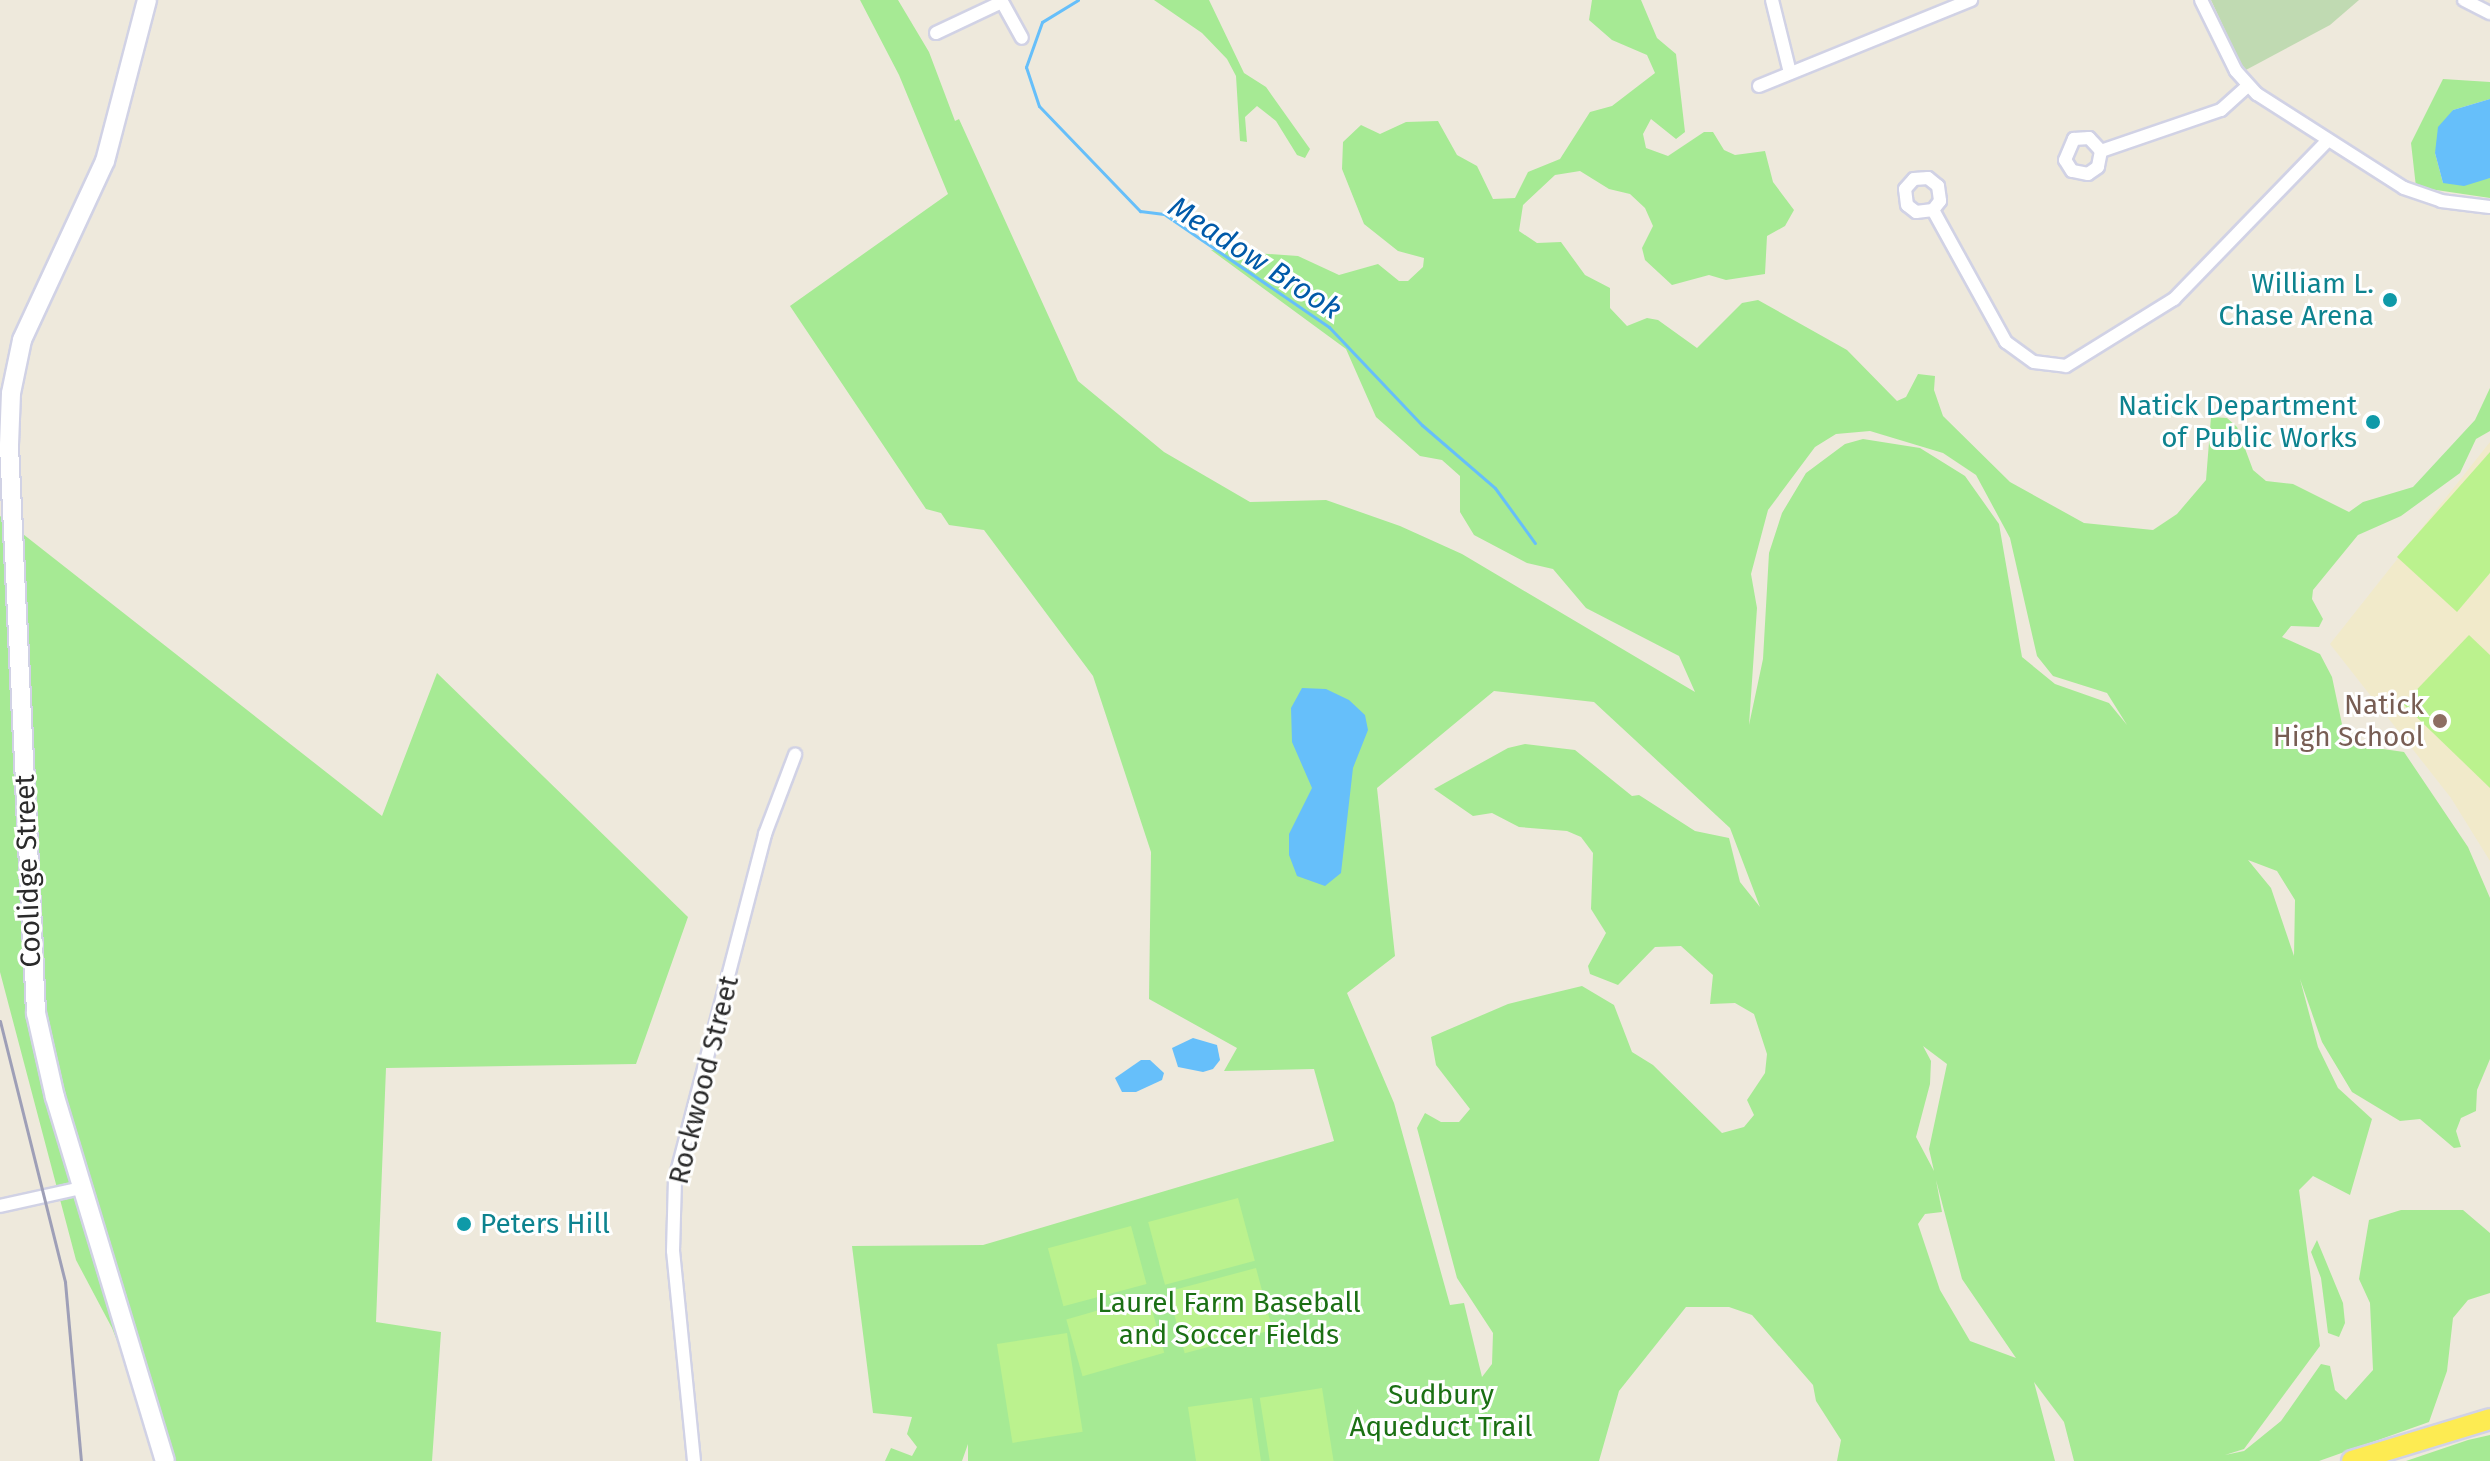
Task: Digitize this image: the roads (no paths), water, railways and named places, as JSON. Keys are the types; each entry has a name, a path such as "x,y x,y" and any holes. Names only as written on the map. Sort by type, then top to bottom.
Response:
{"main road":[{"name":"Coolidge Street","path":"147,0 110,148 29,320 9,410 33,991 46,1062 81,1188 165,1461"},
{"path":"2352,1461 2490,1419"}],"street":[{"path":"1772,0 1790,73"},
{"path":"1759,86 1971,0"},
{"path":"2201,0 2248,86 2327,141 2416,193 2490,207"},
{"path":"2464,0 2490,13"},
{"path":"936,33 1002,1 1022,38"},
{"path":"2101,151 2221,110 2248,86"},
{"path":"1933,210 2006,342 2034,362 2066,366 2174,299 2327,141"},
{"name":"Rockwood Street","path":"694,1461 673,1251 675,1180 765,834 795,755"},
{"path":"0,1206 81,1188"}],"water":[{"path":"2490,99 2490,178 2464,186 2443,183 2435,153 2438,127 2453,110"},
{"path":"1302,688 1326,689 1349,700 1365,715 1368,730 1353,768 1341,873 1325,886 1297,876 1289,855 1289,834 1312,788 1292,742 1291,708"},
{"path":"1193,1038 1217,1045 1220,1060 1213,1069 1203,1072 1178,1067 1172,1048"},
{"path":"1141,1060 1150,1060 1164,1073 1162,1080 1136,1092 1122,1092 1115,1078"}],"waterway":[{"name":"Meadow Brook","path":"1078,0 1042,22 1026,67 1039,106 1140,211 1164,214 1329,327 1422,425 1495,488 1535,543"}],"railway":[{"path":"0,1021 65,1282 81,1461"}],"place":[{"name":"William L. Chase Arena","path":"2390,300"},
{"name":"Natick Department of Public Works","path":"2373,422"},
{"name":"Natick High School","path":"2440,721"},
{"name":"Peters Hill","path":"464,1224"}],"park label":[{"name":"Laurel Farm Baseball and Soccer Fields","path":"1229,1319"},
{"name":"Sudbury Aqueduct Trail","path":"1441,1411"}]}
